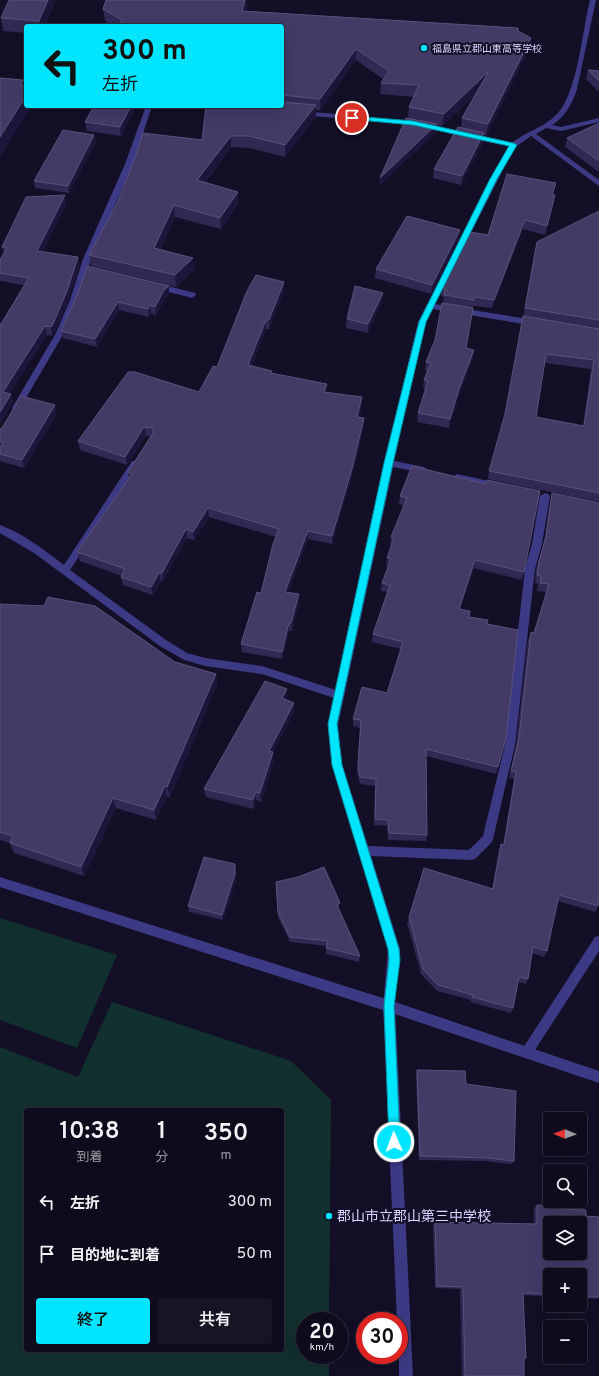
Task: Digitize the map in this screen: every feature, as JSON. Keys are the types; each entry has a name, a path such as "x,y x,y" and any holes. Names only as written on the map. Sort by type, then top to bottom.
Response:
{"street":[{"path":"406,1376 389,1006 394,949 336,759 333,724 388,463 419,334 430,306 493,179 513,145 530,133 545,126 563,112 571,96 593,0"},
{"path":"0,81 24,83"},
{"path":"13,413 60,333 88,270 87,259 129,164 148,108"},
{"path":"291,112 413,123 513,145"},
{"path":"545,126 561,129 599,120"},
{"path":"530,133 599,184"},
{"path":"146,284 192,295"},
{"path":"430,306 545,325"},
{"path":"65,570 142,452"},
{"path":"388,463 435,473"},
{"path":"451,476 506,488"},
{"path":"364,851 471,855 488,840 510,745 530,569 545,496"},
{"path":"0,529 37,550 163,643 184,656 205,662 262,670 339,695"},
{"path":"0,882 389,1006 599,1077"},
{"path":"527,1052 599,941"}],"green space":[{"path":"0,918 117,955 77,1048 0,1020"},
{"path":"112,1002 291,1061 331,1100 329,1312 296,1312 296,1364 329,1364 329,1376 0,1376 0,1047 78,1077"}],"building":[{"path":"9,0 48,0 39,21 1,18"},
{"path":"106,0 245,0 242,11 518,28 518,31 531,38 488,124 462,118 489,71 444,114 409,107 419,85 381,83 389,71 356,49 320,99 284,95 284,24 120,24 122,20 103,9"},
{"path":"588,70 599,71 599,81"},
{"path":"0,78 23,80 20,85 24,85 24,99 0,137"},
{"path":"284,102 316,105 285,145 249,136 231,136 197,180 238,192 220,218 174,205 154,248 193,258 175,275 89,255 117,203 135,158 143,133 202,140 206,108 284,108"},
{"path":"93,108 130,108 120,127 85,122"},
{"path":"406,118 437,124 380,178"},
{"path":"599,123 599,161 567,138"},
{"path":"458,127 484,133 462,176 434,169"},
{"path":"63,130 94,135 68,186 34,181"},
{"path":"507,174 556,183 552,195 555,195 547,226 525,220 494,300 474,297 474,300 444,295 445,288 442,287 470,232 488,235"},
{"path":"65,195 37,251 78,257 67,291 53,324 51,327 45,326 3,392 11,394 0,412 0,324 29,278 0,273 0,260 7,248 2,247 26,197"},
{"path":"599,211 599,320 525,308 537,242"},
{"path":"407,216 460,230 432,285 376,269"},
{"path":"87,266 169,286 164,290 155,307 150,305 148,309 118,302 95,339 61,331 78,293"},
{"path":"256,275 284,282 269,320 266,320 248,365 272,371 271,373 327,384 324,392 362,397 357,417 364,418 352,469 332,536 308,531 285,592 299,594 291,623 289,623 282,652 241,644 257,592 261,593 273,544 279,529 208,508 193,532 186,529 162,573 159,573 151,587 121,577 125,569 77,552 132,474 128,472 153,433 153,428 144,427 125,457 78,441 128,372 135,372 199,392 213,366 217,367 247,291"},
{"path":"355,286 383,293 368,324 347,319"},
{"path":"442,303 473,308 466,348 474,350 459,389 450,419 418,413 428,381 424,380 431,363 426,362 435,340"},
{"path":"523,316 599,329 599,493 489,471 505,414","holes":["546,354 594,360 584,426 536,417"]},
{"path":"21,396 55,405 22,460 0,454 0,448 4,442 0,442 0,429"},
{"path":"412,466 486,484 487,480 540,491 524,572 475,560 459,609 470,611 469,617 488,620 487,624 518,630 506,738 498,767 426,749 427,835 389,833 388,820 375,819 376,779 360,777 358,766 361,720 353,719 362,687 387,693 403,642 373,634 390,585 382,583 391,559 387,558 394,538 391,537 407,498 400,496"},
{"path":"552,493 599,503 599,901 598,906 559,895 547,951 533,947 528,979 519,977 513,1008 472,997 473,995 438,985 423,969 409,917 424,868 493,889 501,844 504,845 516,772 511,771 519,738 531,632 534,633 549,584 540,583 541,576 537,575 546,536"},
{"path":"48,597 95,606 175,662 216,674 167,787 165,786 154,810 113,798 81,867 10,843 13,836 0,832 0,604 44,606"},
{"path":"265,681 287,689 282,698 294,703 269,751 273,752 260,793 256,792 253,800 204,789"},
{"path":"204,857 235,864 235,874 222,915 188,906"},
{"path":"324,867 340,903 337,905 360,956 326,948 328,941 290,937 278,912 276,882 298,877"},
{"path":"417,1070 465,1071 466,1084 516,1091 514,1161 488,1158 420,1156"},
{"path":"537,1205 543,1205 543,1208 586,1210 586,1216 543,1216 543,1260 587,1260 587,1216 599,1217 599,1297 587,1296 587,1268 543,1268 543,1294 523,1293 526,1358 524,1358 524,1376 465,1376 463,1287 437,1286 435,1222 537,1224"}],"place":[{"name":"福島県立郡山東高等学校","path":"424,48"},
{"name":"郡山市立郡山第三中学校","path":"329,1216"}],"route":[{"path":"352,118 413,123 513,145 493,179 422,322 388,463 333,724 337,765 394,949 389,1006 394,1142"}]}
